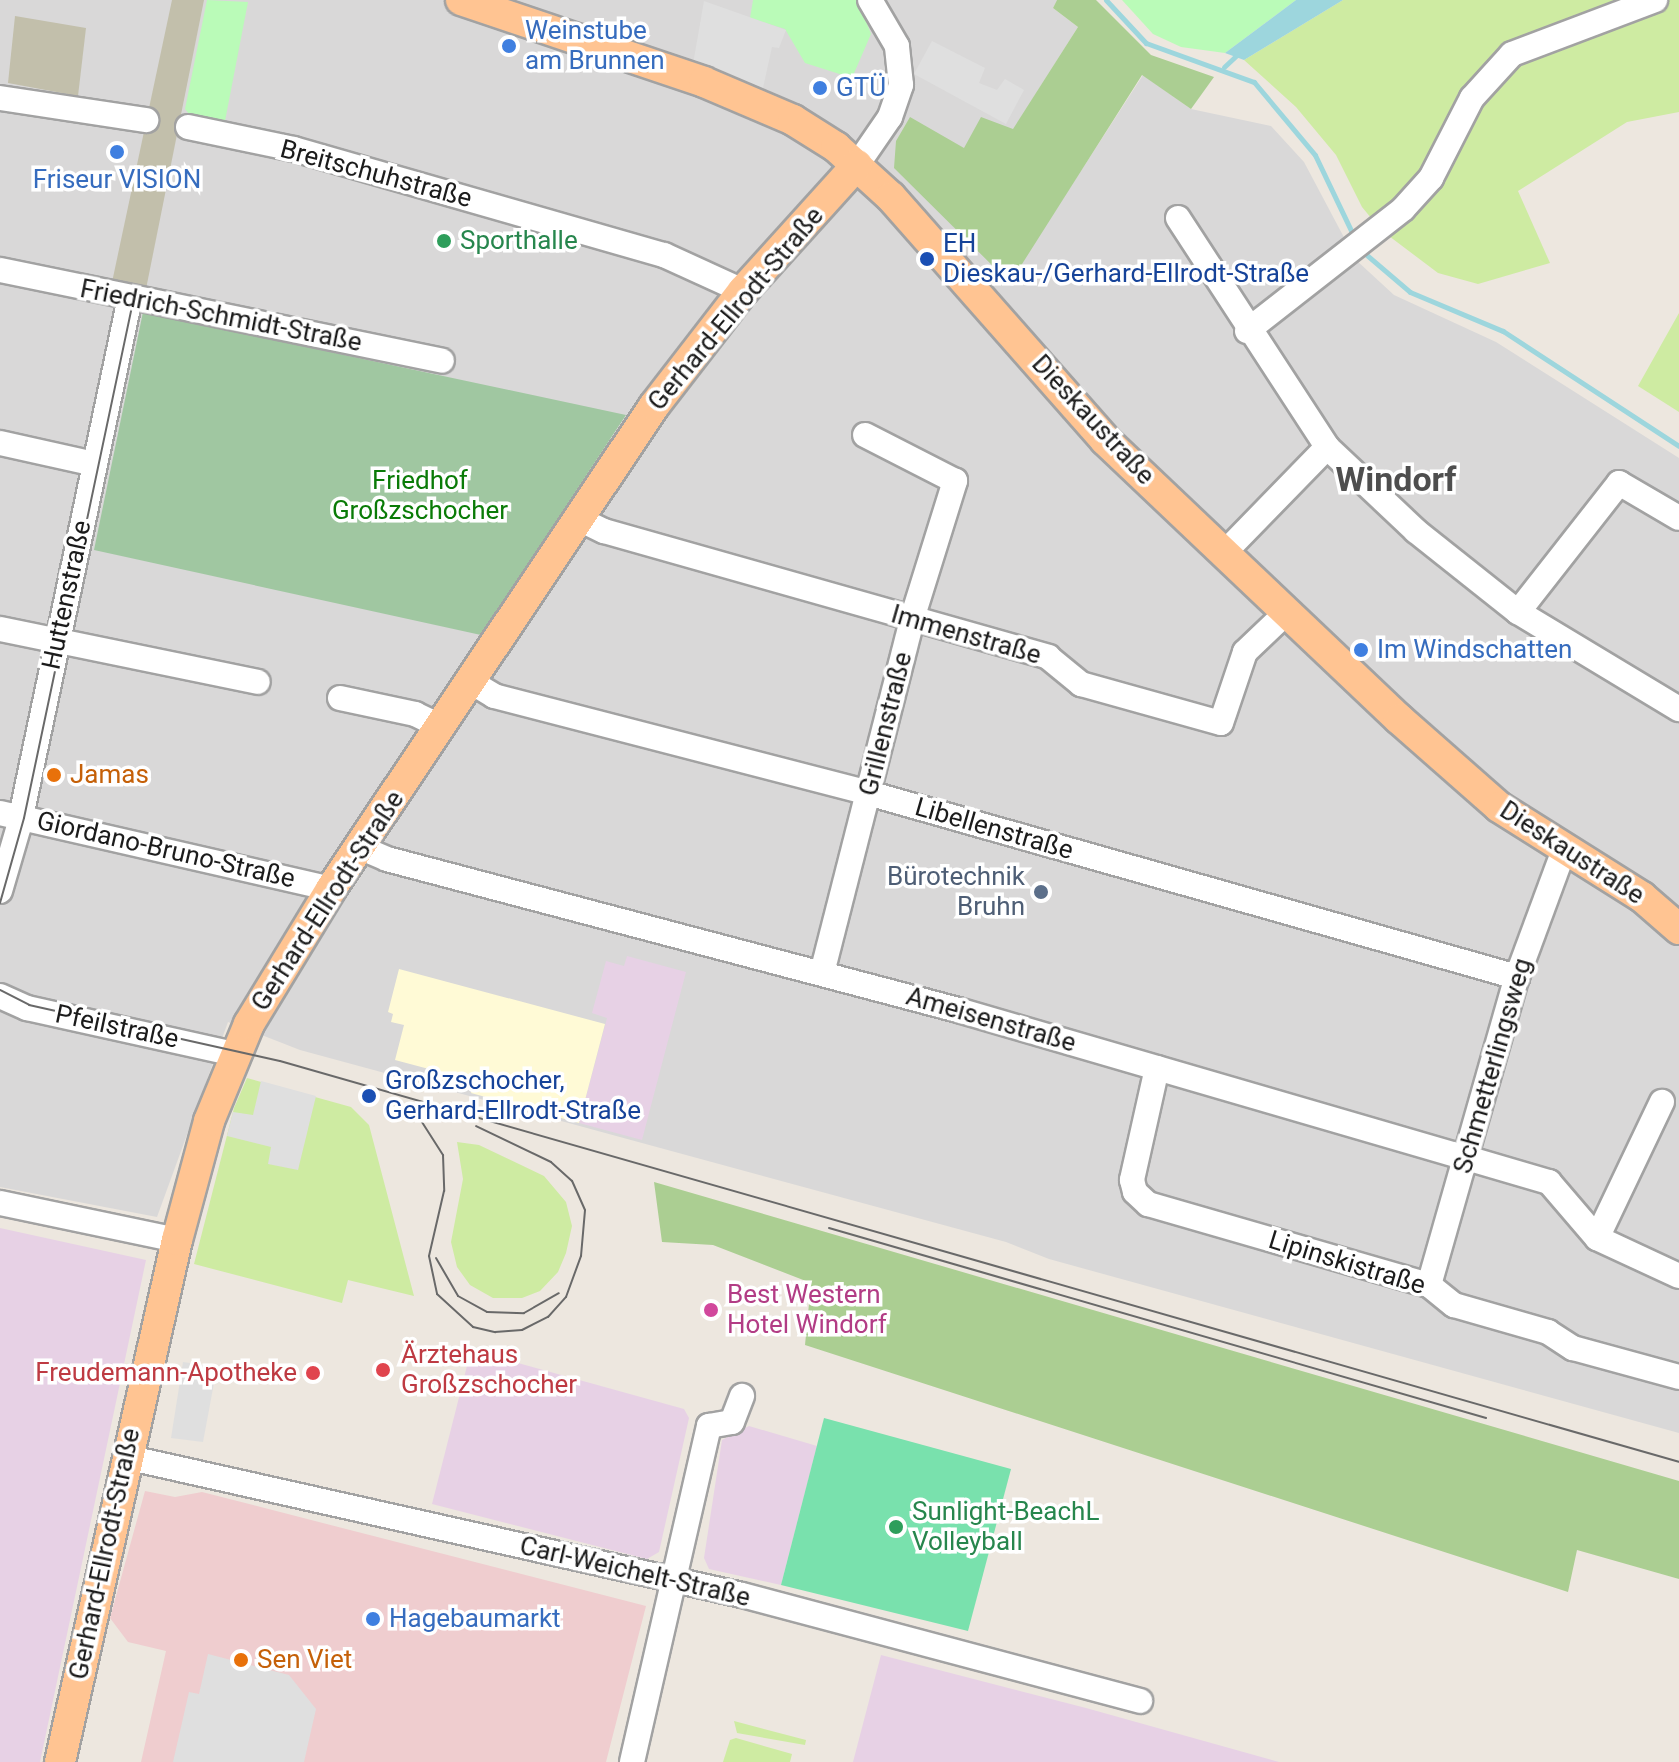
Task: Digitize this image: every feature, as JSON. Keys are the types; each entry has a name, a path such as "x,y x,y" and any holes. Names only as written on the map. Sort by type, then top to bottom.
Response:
{"main road":[{"name":"Dieskaustraße","path":"473,2 704,82 817,133 857,165 1002,318 1105,440 1226,551 1287,612 1499,807 1642,897 1679,929"},
{"name":"Gerhard-Ellrodt-Straße","path":"60,1762 177,1240 209,1121 235,1054 331,889 654,406 743,291 857,165"}],"street":[{"path":"857,165 890,117 901,85 897,46 870,0"},
{"path":"1247,331 1367,242 1431,178 1472,98 1512,54 1655,0"},
{"path":"0,98 146,120"},
{"name":"Breitschuhstraße","path":"188,127 307,153 664,255 743,291"},
{"path":"1178,218 1247,331 1327,447 1416,531 1518,612 1679,709"},
{"name":"Friedrich-Schmidt-Straße","path":"0,270 442,361"},
{"name":"Huttenstraße","path":"0,891 10,815 58,640 130,298"},
{"name":"Grillenstraße","path":"822,973 912,619 955,481 865,435"},
{"path":"0,443 95,464"},
{"path":"1226,551 1327,447"},
{"path":"1518,612 1619,483 1679,518"},
{"name":"Immenstraße","path":"577,518 604,531 1048,657 1081,684 1221,723 1245,652 1287,612"},
{"path":"0,629 258,682"},
{"name":"Libellenstraße","path":"471,682 494,696 868,793 1517,977"},
{"path":"340,698 415,714 442,727"},
{"name":"Giordano-Bruno-Straße","path":"10,815 331,889"},
{"name":"Ameisenstraße","path":"359,847 387,859 822,973 1549,1182 1597,1238 1679,1276"},
{"name":"Schmetterlingsweg","path":"1429,1285 1517,977 1564,850"},
{"name":"Pfeilstraße","path":"0,996 27,1008 235,1054"},
{"name":"Lipinskistraße","path":"1157,1068 1132,1180 1135,1192 1148,1204 1429,1285 1454,1305 1548,1332 1573,1348 1679,1377"},
{"path":"1597,1238 1662,1102"},
{"path":"0,1203 177,1240"},
{"path":"632,1762 677,1581 709,1426 732,1422 742,1396"},
{"name":"Carl-Weichelt-Straße","path":"126,1457 677,1581 1140,1701"}],"shaded area":[{"path":"0,0 1057,0 1053,8 1078,27 1013,130 1009,282 1143,75 1191,109 1271,126 1304,162 1356,260 1394,295 1496,342 1679,458 1679,1433 1049,1259 1006,1242 300,1050 228,1022 157,1217 0,1187"},
{"path":"172,0 204,0 145,294 111,287"},
{"path":"704,1 786,30 779,48 772,47 763,88 693,64"},
{"path":"15,16 86,28 78,96 8,83"},
{"path":"932,41 985,68 979,83 997,90 1005,79 1024,90 1006,124 914,74"},
{"path":"627,956 686,972 642,1140 579,1123 607,1018 592,1013 606,961 624,966"},
{"path":"399,969 605,1024 579,1123 471,1093 474,1081 395,1060 404,1025 391,1022 393,1014 388,1012"},
{"path":"261,1081 316,1096 298,1170 268,1164 271,1147 227,1136 233,1112 253,1115"},
{"path":"0,1228 146,1260 40,1762 0,1762"},
{"path":"471,1350 684,1409 689,1418 659,1552 647,1559 432,1504"},
{"path":"183,1362 217,1367 203,1442 171,1438"},
{"path":"749,1426 817,1446 781,1585 709,1569 704,1558 722,1440"},
{"path":"145,1491 175,1497 202,1492 646,1606 606,1762 141,1762 166,1651 128,1642 110,1618"},
{"path":"208,1654 289,1675 316,1709 304,1762 173,1762 189,1692 199,1694"},
{"path":"881,1655 1086,1708 1279,1762 853,1762"}],"green space":[{"path":"207,0 248,2 225,121 190,115 185,109"},
{"path":"753,0 858,0 871,34 852,78 805,63 785,29 750,18"},
{"path":"1057,0 1096,0 1151,55 1214,77 1191,109 1142,75 1010,283 894,168 896,141 910,117 964,148 981,117 1013,129 1078,27 1053,8"},
{"path":"1122,0 1296,0 1225,53 1181,47 1153,34"},
{"path":"1343,0 1679,0 1679,112 1627,122 1518,191 1550,263 1478,284 1438,273 1381,230 1362,207 1336,155 1296,107 1244,60"},
{"name":"Friedhof Großzschocher","path":"143,312 626,415 481,635 94,550"},
{"path":"1679,313 1679,412 1638,386"},
{"path":"247,1078 351,1107 369,1125 414,1296 348,1280 342,1303 194,1264 234,1108"},
{"path":"457,1142 479,1145 544,1176 566,1202 572,1226 566,1253 558,1272 540,1291 522,1298 493,1298 470,1285 457,1267 451,1242 463,1179"},
{"path":"654,1182 1679,1481 1679,1579 1577,1550 1568,1592 805,1345 811,1283 713,1245 662,1242"},
{"name":"Sunlight-BeachL Volleyball","path":"824,1418 1011,1469 968,1631 781,1585"},
{"path":"734,1721 806,1740 805,1745 737,1733"},
{"path":"736,1738 792,1754 790,1762 723,1762 730,1740"}],"water":[{"path":"1296,0 1343,0 1244,60 1225,53"}],"waterway":[{"path":"1106,0 1146,43 1254,82 1315,155 1355,239"},
{"path":"1224,67 1238,54"},
{"path":"1362,251 1410,292 1503,331 1679,446"}],"tram line":[{"path":"0,903 24,818 135,292"},
{"path":"0,990 29,1005 280,1061 1679,1462"},
{"path":"392,1103 420,1119 443,1155 444,1191 429,1256 437,1294 473,1327 495,1332 522,1330 548,1317 566,1297 581,1256 585,1210 572,1181 551,1162 476,1126"},
{"path":"829,1228 1486,1418"},
{"path":"436,1258 458,1296 487,1312 524,1313 559,1293"}],"place":[{"name":"Weinstube am Brunnen","path":"509,46"},
{"name":"GTÜ","path":"820,88"},
{"name":"Friseur VISION","path":"117,152"},
{"name":"Sporthalle","path":"444,241"},
{"name":"EH Dieskau-/Gerhard-Ellrodt-Straße","path":"927,259"},
{"name":"Im Windschatten","path":"1361,650"},
{"name":"Jamas","path":"54,775"},
{"name":"Bürotechnik Bruhn","path":"1041,892"},
{"name":"Großzschocher, Gerhard-Ellrodt-Straße","path":"369,1096"},
{"name":"Best Western Hotel Windorf","path":"711,1310"},
{"name":"Ärztehaus Großzschocher","path":"383,1370"},
{"name":"Freudemann-Apotheke","path":"313,1373"},
{"name":"Sunlight-BeachL Volleyball","path":"896,1527"},
{"name":"Hagebaumarkt","path":"373,1619"},
{"name":"Sen Viet","path":"241,1660"}],"district":[{"name":"Windorf","path":"1396,480"}]}
